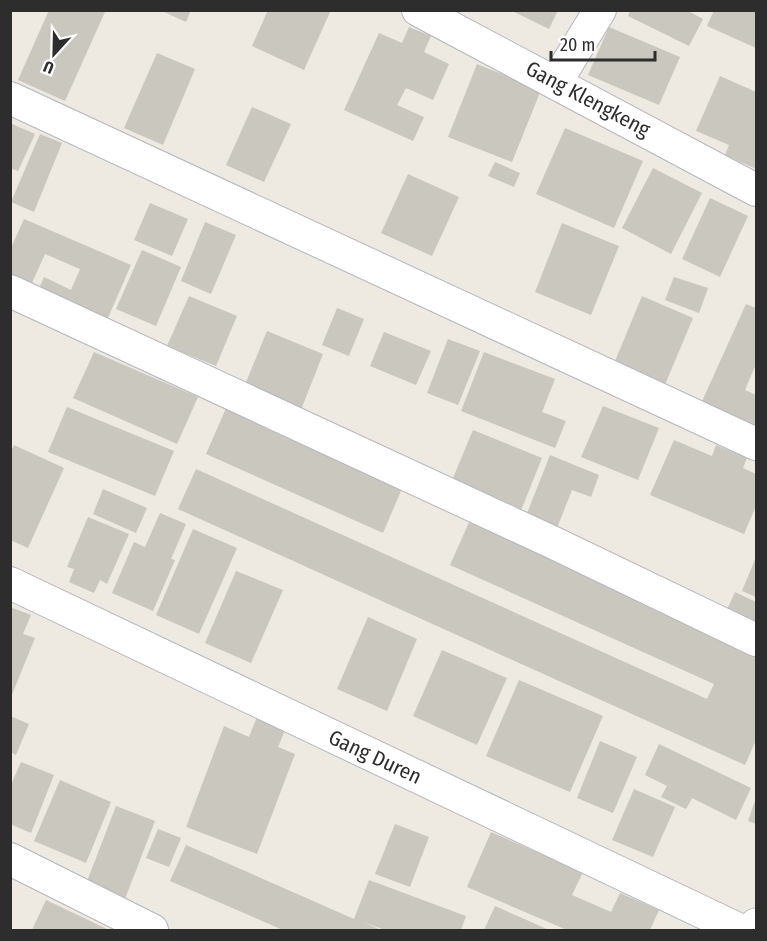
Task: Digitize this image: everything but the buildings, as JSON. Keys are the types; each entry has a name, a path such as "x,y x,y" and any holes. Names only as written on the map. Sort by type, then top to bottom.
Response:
{"main road":[{"path":"753,930 756,925"}],"street":[{"name":"Gang Klengkeng","path":"418,10 756,190"},
{"path":"556,82 600,10"},
{"path":"10,98 756,444"},
{"path":"10,291 554,543 756,640"},
{"name":"Gang Duren","path":"10,583 741,930"},
{"path":"10,860 152,930"}]}
